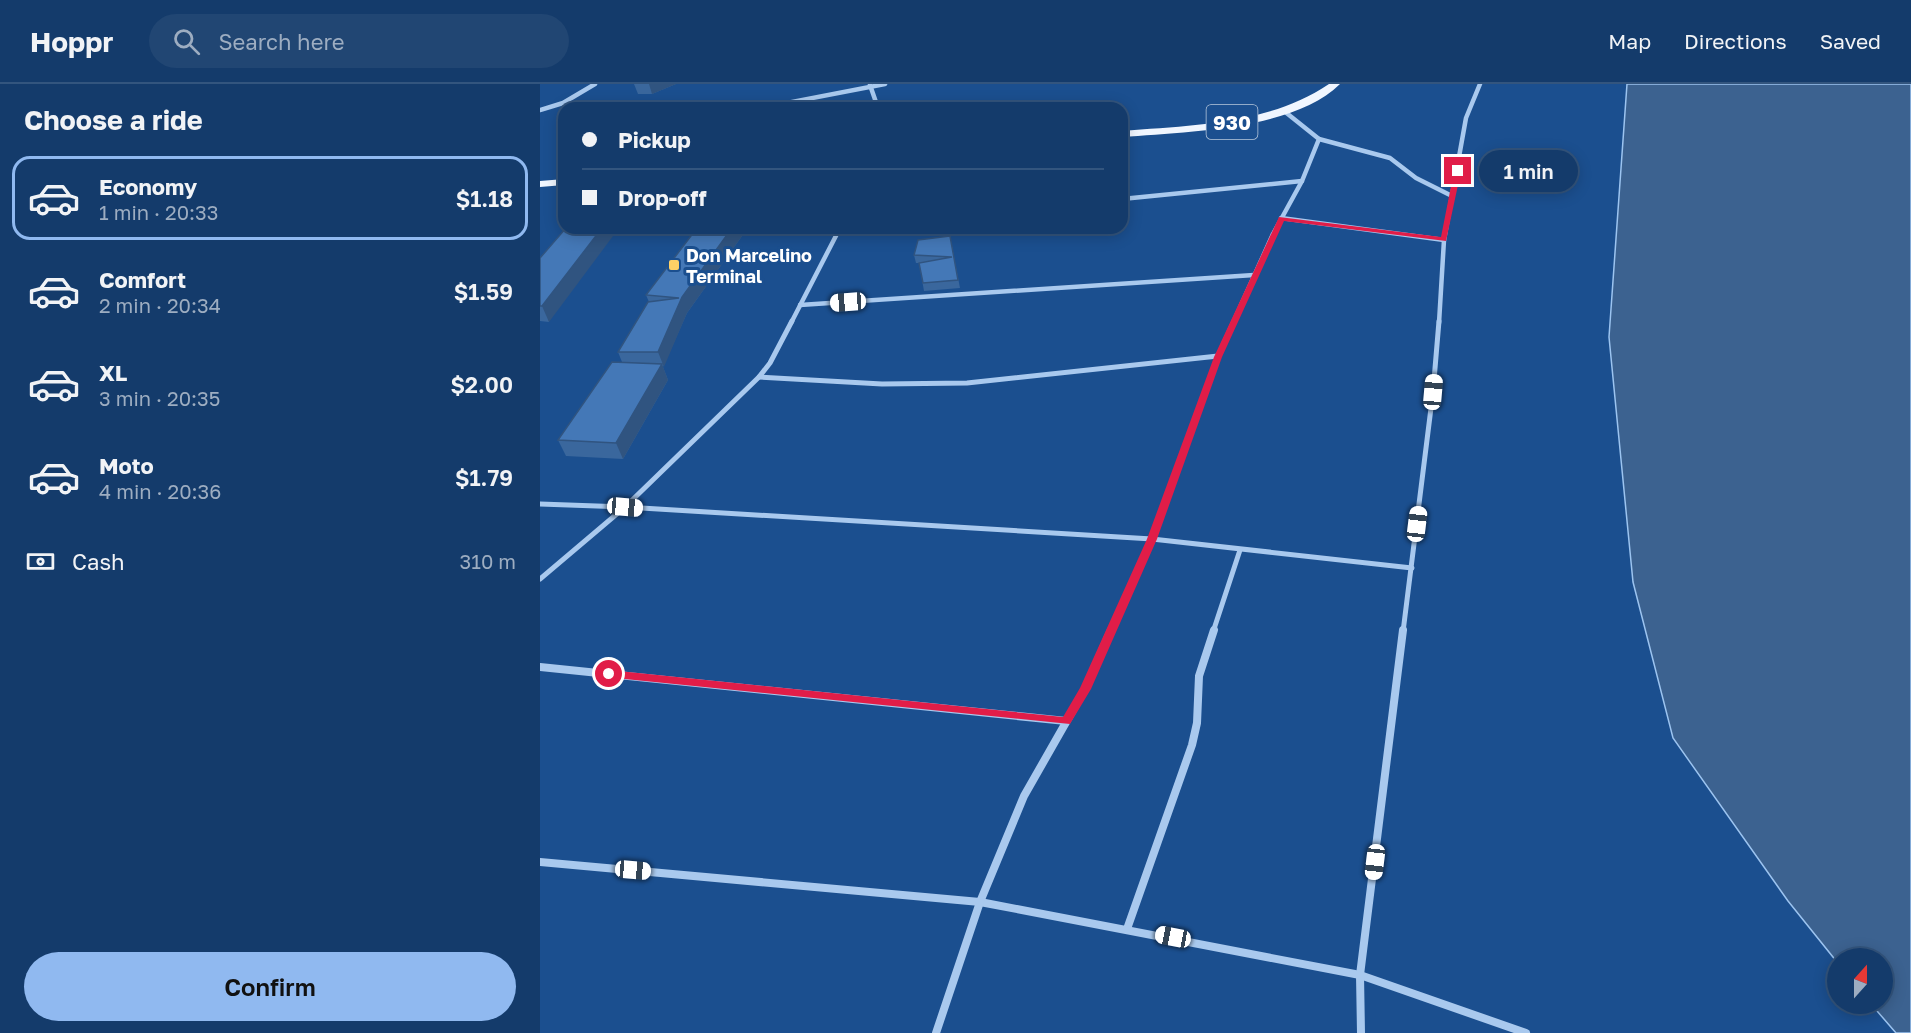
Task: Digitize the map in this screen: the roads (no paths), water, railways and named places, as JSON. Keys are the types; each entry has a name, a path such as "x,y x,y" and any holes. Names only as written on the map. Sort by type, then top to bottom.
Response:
{"main road":[{"name":"930","path":"1128,133 1249,120 1284,111 1335,84"},
{"path":"540,184 558,182"}],"street":[{"path":"565,102 595,84"},
{"path":"789,102 885,84"},
{"path":"1361,1033 1360,975 1433,392 1444,270 1444,240 1466,118 1480,84"},
{"path":"870,85 876,102"},
{"path":"540,110 558,105"},
{"path":"1284,111 1319,139 1390,158 1416,178 1452,196"},
{"path":"936,1033 980,902 1024,796 1085,689 1152,539 1218,357 1281,218 1302,181 1319,139"},
{"path":"1128,198 1302,181"},
{"path":"1281,218 1444,240"},
{"path":"540,579 625,507 759,377 770,363 837,234"},
{"path":"800,305 1254,275"},
{"path":"759,377 882,384 944,384 1218,357"},
{"path":"540,504 625,507 1152,539 1412,568"},
{"path":"1127,929 1192,745 1197,723 1199,676 1240,550"},
{"path":"540,667 1066,721"},
{"path":"540,862 980,902 1360,975 1526,1033"}],"water":[{"path":"1627,84 1911,84 1911,1033 1896,1033 1880,1014 1893,1014 1893,948 1827,950 1788,901 1673,738 1633,582 1609,337"}],"place":[{"name":"Don Marcelino Terminal","path":"674,265"}]}
